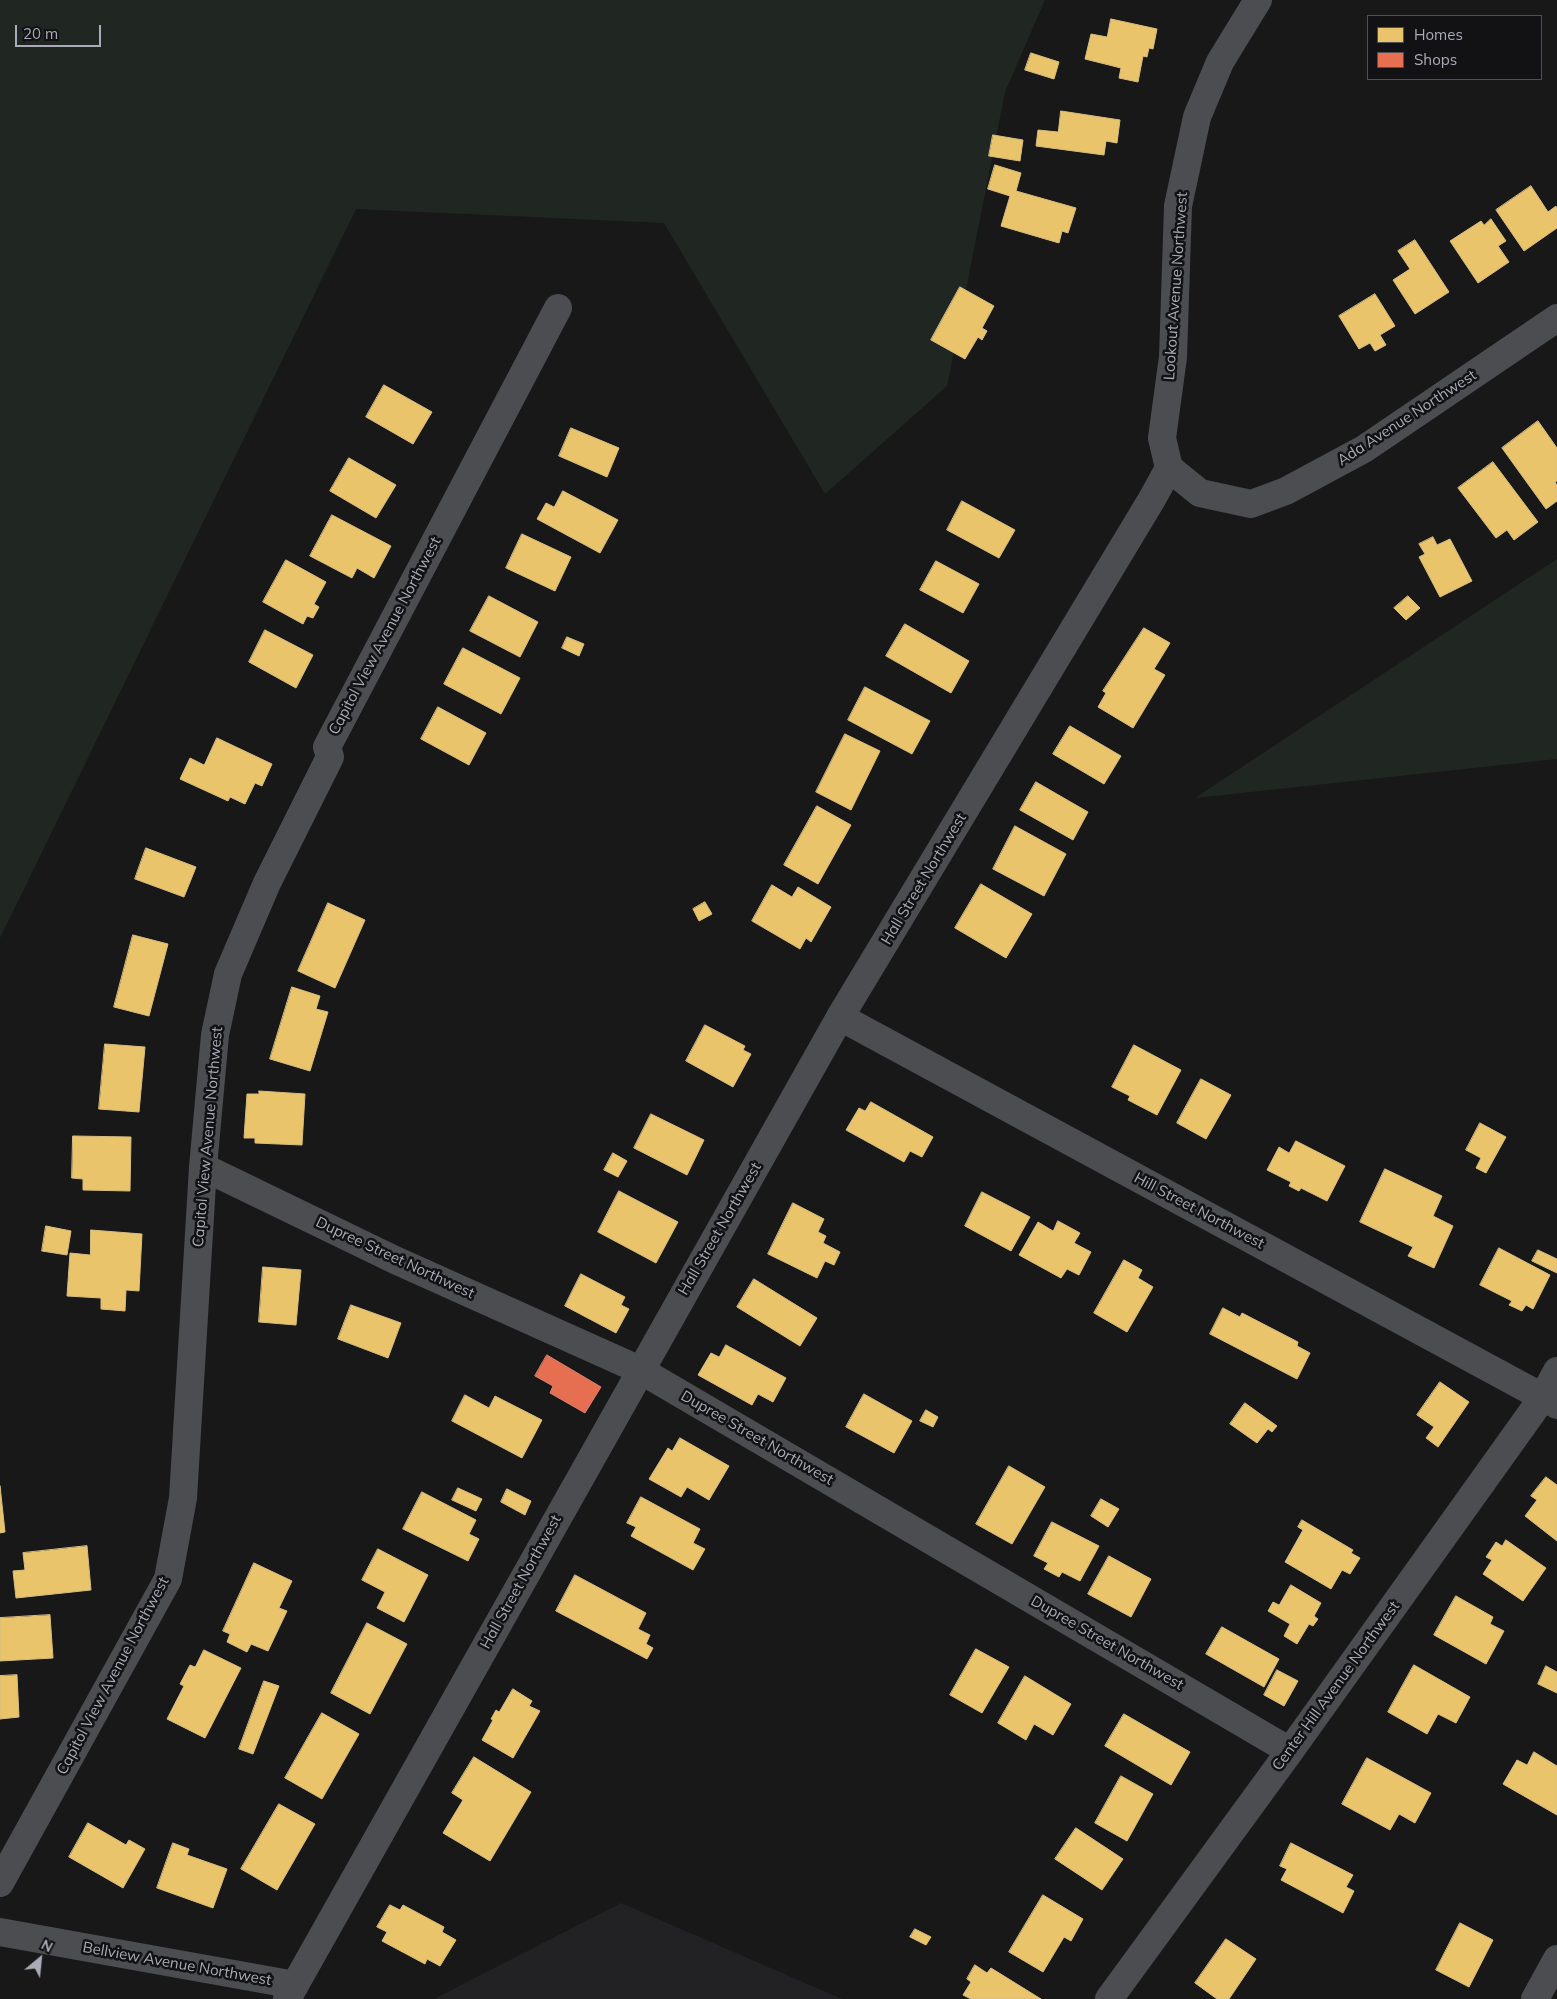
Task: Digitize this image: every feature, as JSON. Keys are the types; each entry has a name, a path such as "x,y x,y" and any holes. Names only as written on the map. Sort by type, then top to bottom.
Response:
{"street":[{"name":"Lookout Avenue Northwest","path":"1169,468 1162,438 1173,357 1178,206 1197,117 1220,62 1258,0"},
{"name":"Capitol View Avenue Northwest","path":"0,1883 168,1579 183,1498 203,1167 215,1035 228,974 267,883 330,758 327,747 558,308"},
{"name":"Ada Avenue Northwest","path":"1169,468 1200,493 1251,504 1286,491 1364,449 1557,318"},
{"name":"Hall Street Northwest","path":"291,1992 840,1017 1147,508 1169,468"},
{"name":"Hill Street Northwest","path":"840,1017 1550,1401"},
{"name":"Dupree Street Northwest","path":"203,1167 395,1260 640,1370 1290,1751"},
{"name":"Center Hill Avenue Northwest","path":"1109,1999 1290,1751 1550,1401 1557,1370"},
{"name":"Bellview Avenue Northwest","path":"0,1932 291,1992"},
{"path":"1535,1999 1557,1959"}],"shaded area":[{"path":"0,0 1045,0 1005,92 947,386 825,494 664,223 356,209 0,938"},
{"path":"1557,559 1557,759 1195,798"},
{"path":"621,1903 842,1999 434,1999"}],"building: Homes":[{"path":"1111,19 1157,29 1153,49 1149,48 1147,57 1143,56 1138,82 1119,78 1121,68 1085,59 1091,34 1107,37"},
{"path":"1031,53 1059,62 1054,79 1025,70"},
{"path":"1061,111 1120,120 1117,143 1106,141 1104,155 1036,146 1038,130 1058,132"},
{"path":"993,135 1023,140 1020,161 989,156"},
{"path":"995,165 1021,173 1016,191 1076,208 1068,233 1062,231 1059,243 1001,226 1010,196 988,189"},
{"path":"1531,186 1548,212 1556,206 1557,228 1524,251 1496,210"},
{"path":"1491,219 1506,241 1498,246 1509,262 1478,283 1450,241 1481,221 1484,225"},
{"path":"1415,240 1449,292 1415,314 1393,280 1410,269 1398,251"},
{"path":"960,287 994,306 982,328 987,331 982,340 978,337 965,359 931,340"},
{"path":"1375,294 1395,326 1380,335 1386,345 1375,351 1370,343 1359,349 1339,316"},
{"path":"384,385 432,412 413,444 366,417"},
{"path":"1538,421 1557,448 1557,481 1555,482 1557,485 1557,501 1546,509 1502,448"},
{"path":"571,428 619,448 607,477 559,456"},
{"path":"349,458 396,485 376,518 330,491"},
{"path":"1493,462 1538,522 1514,540 1507,530 1496,538 1458,488"},
{"path":"563,491 618,520 600,553 537,519 546,503 554,507"},
{"path":"962,501 1015,530 999,558 947,530"},
{"path":"332,515 391,546 374,578 357,568 352,578 310,556"},
{"path":"522,534 571,557 555,591 506,568"},
{"path":"1433,537 1437,545 1450,539 1472,581 1440,597 1419,557 1425,554 1419,544"},
{"path":"286,560 326,582 314,604 319,607 313,618 307,616 303,624 263,602"},
{"path":"936,561 979,584 963,613 920,590"},
{"path":"489,596 538,622 520,657 470,631"},
{"path":"1408,596 1420,608 1406,620 1394,608"},
{"path":"905,624 969,661 951,693 886,656"},
{"path":"1144,628 1170,643 1154,669 1165,675 1133,728 1098,707 1106,693 1103,691"},
{"path":"265,630 313,655 296,688 249,662"},
{"path":"567,637 584,644 579,656 562,648"},
{"path":"463,648 520,678 501,714 444,684"},
{"path":"865,687 930,721 912,754 848,720"},
{"path":"438,707 486,733 469,765 421,739"},
{"path":"1070,726 1121,756 1104,784 1053,754"},
{"path":"845,734 880,751 851,810 816,792"},
{"path":"217,738 272,764 262,786 255,783 245,804 230,797 228,801 180,779 190,758 204,765"},
{"path":"1036,782 1088,812 1073,840 1020,810"},
{"path":"817,806 851,825 818,884 784,865"},
{"path":"1015,826 1066,854 1044,896 993,869"},
{"path":"146,848 196,867 184,897 135,879"},
{"path":"981,884 1032,914 1006,958 955,928"},
{"path":"772,885 792,897 798,887 831,907 811,942 806,938 800,949 752,921"},
{"path":"705,902 712,914 699,921 693,909"},
{"path":"328,903 365,920 335,988 298,971"},
{"path":"133,935 168,944 149,1016 114,1007"},
{"path":"292,987 320,996 316,1009 328,1012 310,1071 270,1059"},
{"path":"705,1025 745,1046 743,1050 751,1054 733,1087 686,1061"},
{"path":"105,1044 145,1047 139,1112 99,1109"},
{"path":"1134,1045 1181,1070 1157,1115 1128,1100 1130,1096 1112,1087"},
{"path":"1201,1079 1231,1095 1206,1139 1177,1123"},
{"path":"259,1091 305,1094 302,1145 255,1143 255,1138 244,1138 247,1094 259,1094"},
{"path":"871,1102 933,1137 922,1157 910,1151 904,1162 846,1130 859,1108 865,1111"},
{"path":"651,1114 704,1140 687,1175 634,1148"},
{"path":"1480,1123 1506,1137 1486,1173 1476,1168 1481,1158 1466,1150"},
{"path":"73,1136 131,1137 130,1191 83,1190 83,1179 72,1178"},
{"path":"1296,1141 1345,1166 1327,1201 1301,1188 1299,1191 1289,1186 1291,1182 1267,1170 1279,1147 1289,1153"},
{"path":"613,1153 627,1161 618,1177 604,1170"},
{"path":"1385,1169 1442,1196 1433,1216 1453,1226 1434,1268 1408,1256 1413,1247 1360,1222"},
{"path":"619,1191 678,1222 656,1263 598,1232"},
{"path":"982,1192 1030,1217 1011,1251 965,1226"},
{"path":"793,1203 824,1219 818,1232 826,1236 823,1243 840,1252 834,1265 825,1261 817,1278 768,1254"},
{"path":"1058,1221 1080,1233 1074,1243 1091,1252 1079,1275 1067,1269 1061,1278 1019,1255 1038,1222 1053,1231"},
{"path":"46,1226 71,1231 67,1255 42,1251"},
{"path":"91,1230 142,1234 139,1291 126,1290 125,1311 101,1309 101,1298 67,1296 70,1253 90,1255"},
{"path":"1499,1248 1550,1275 1533,1309 1526,1305 1522,1311 1509,1305 1512,1301 1480,1285"},
{"path":"1538,1250 1557,1259 1557,1273 1532,1261"},
{"path":"1124,1260 1142,1270 1138,1278 1153,1287 1127,1332 1094,1313"},
{"path":"263,1267 301,1270 296,1325 259,1322"},
{"path":"581,1274 625,1297 621,1305 629,1309 616,1333 565,1306"},
{"path":"754,1279 817,1318 800,1346 737,1307"},
{"path":"351,1305 401,1323 388,1358 338,1339"},
{"path":"1223,1308 1240,1317 1242,1313 1298,1342 1297,1346 1310,1353 1297,1379 1210,1334"},
{"path":"726,1345 786,1378 773,1402 758,1394 752,1405 698,1375 711,1353 719,1357"},
{"path":"1440,1382 1469,1402 1438,1447 1426,1438 1434,1427 1417,1415"},
{"path":"864,1394 912,1421 894,1453 846,1427"},
{"path":"465,1395 489,1408 495,1396 542,1420 522,1458 452,1421"},
{"path":"1245,1403 1277,1426 1272,1432 1268,1429 1257,1443 1230,1424"},
{"path":"926,1410 938,1417 933,1427 920,1421"},
{"path":"680,1438 729,1466 709,1500 687,1487 681,1497 649,1479 668,1448 672,1451"},
{"path":"1009,1466 1045,1487 1012,1544 976,1524"},
{"path":"1546,1477 1557,1485 1557,1541 1525,1516 1537,1500 1531,1496"},
{"path":"0,1486 5,1532 0,1533"},
{"path":"458,1488 482,1499 476,1511 452,1500"},
{"path":"507,1489 531,1501 525,1515 501,1502"},
{"path":"422,1492 476,1520 469,1534 479,1539 468,1561 403,1529"},
{"path":"641,1497 700,1529 693,1543 705,1549 693,1570 631,1536 636,1527 627,1523"},
{"path":"1101,1499 1119,1509 1108,1527 1091,1516"},
{"path":"1302,1520 1353,1550 1351,1553 1360,1558 1350,1574 1342,1570 1331,1589 1285,1562 1303,1530 1298,1527"},
{"path":"1052,1522 1099,1546 1080,1581 1062,1572 1059,1577 1044,1569 1048,1563 1034,1556"},
{"path":"1506,1540 1546,1568 1523,1601 1483,1574 1492,1560 1486,1557 1496,1542 1502,1546"},
{"path":"87,1546 91,1590 16,1598 13,1571 25,1570 23,1553"},
{"path":"378,1549 428,1575 404,1622 377,1608 385,1592 362,1580"},
{"path":"1109,1556 1151,1579 1131,1617 1088,1594"},
{"path":"254,1563 292,1581 279,1608 287,1611 268,1651 251,1644 247,1652 227,1642 230,1634 223,1631"},
{"path":"575,1575 646,1613 638,1629 650,1635 646,1644 653,1648 647,1659 556,1611"},
{"path":"1291,1585 1321,1603 1314,1616 1318,1619 1313,1626 1309,1624 1297,1644 1284,1636 1290,1624 1268,1611 1273,1602 1279,1605"},
{"path":"1456,1596 1493,1617 1490,1624 1504,1631 1486,1664 1434,1635"},
{"path":"50,1615 53,1658 0,1661 0,1618"},
{"path":"367,1623 407,1644 370,1714 331,1693"},
{"path":"1222,1627 1279,1659 1264,1687 1206,1654"},
{"path":"976,1649 1009,1667 982,1713 950,1695"},
{"path":"204,1650 241,1668 205,1738 167,1719 184,1686 180,1684 190,1665 195,1667"},
{"path":"1414,1665 1470,1697 1456,1723 1438,1714 1427,1734 1388,1712"},
{"path":"1546,1666 1557,1672 1557,1693 1538,1684"},
{"path":"1277,1670 1298,1681 1284,1706 1264,1695"},
{"path":"17,1675 19,1717 0,1719 0,1676"},
{"path":"1025,1676 1071,1704 1053,1735 1034,1724 1026,1740 998,1723"},
{"path":"264,1681 279,1686 253,1754 239,1749"},
{"path":"513,1689 532,1701 529,1706 540,1711 513,1758 482,1740 493,1720 491,1719 496,1710 499,1712"},
{"path":"322,1713 359,1734 322,1799 285,1778"},
{"path":"1124,1714 1190,1752 1171,1785 1105,1746"},
{"path":"1534,1752 1557,1766 1557,1815 1503,1784 1517,1760 1527,1765"},
{"path":"474,1757 531,1792 490,1861 443,1833 463,1800 452,1793"},
{"path":"1367,1758 1431,1793 1415,1823 1399,1814 1390,1830 1342,1804"},
{"path":"1121,1776 1153,1794 1127,1841 1095,1823"},
{"path":"279,1804 315,1824 277,1890 241,1869"},
{"path":"88,1823 126,1845 129,1840 145,1849 123,1888 69,1857"},
{"path":"1076,1828 1123,1859 1102,1890 1055,1859"},
{"path":"173,1843 189,1849 187,1855 227,1869 213,1908 157,1888"},
{"path":"1291,1843 1353,1875 1346,1887 1354,1891 1343,1913 1281,1880 1287,1869 1280,1866"},
{"path":"1043,1895 1083,1919 1071,1941 1064,1937 1043,1972 1009,1952"},
{"path":"390,1905 400,1910 403,1905 444,1927 442,1932 456,1940 440,1966 427,1959 425,1964 382,1941 387,1932 377,1927"},
{"path":"1460,1923 1493,1940 1469,1987 1436,1970"},
{"path":"915,1929 931,1937 926,1945 910,1937"},
{"path":"1226,1939 1256,1959 1229,1999 1217,1999 1195,1983"},
{"path":"975,1965 987,1973 991,1968 1041,1999 971,1999 963,1995 971,1982 967,1979"}],"building: Shops":[{"path":"547,1355 601,1387 585,1413 550,1393 553,1386 535,1376"}]}
